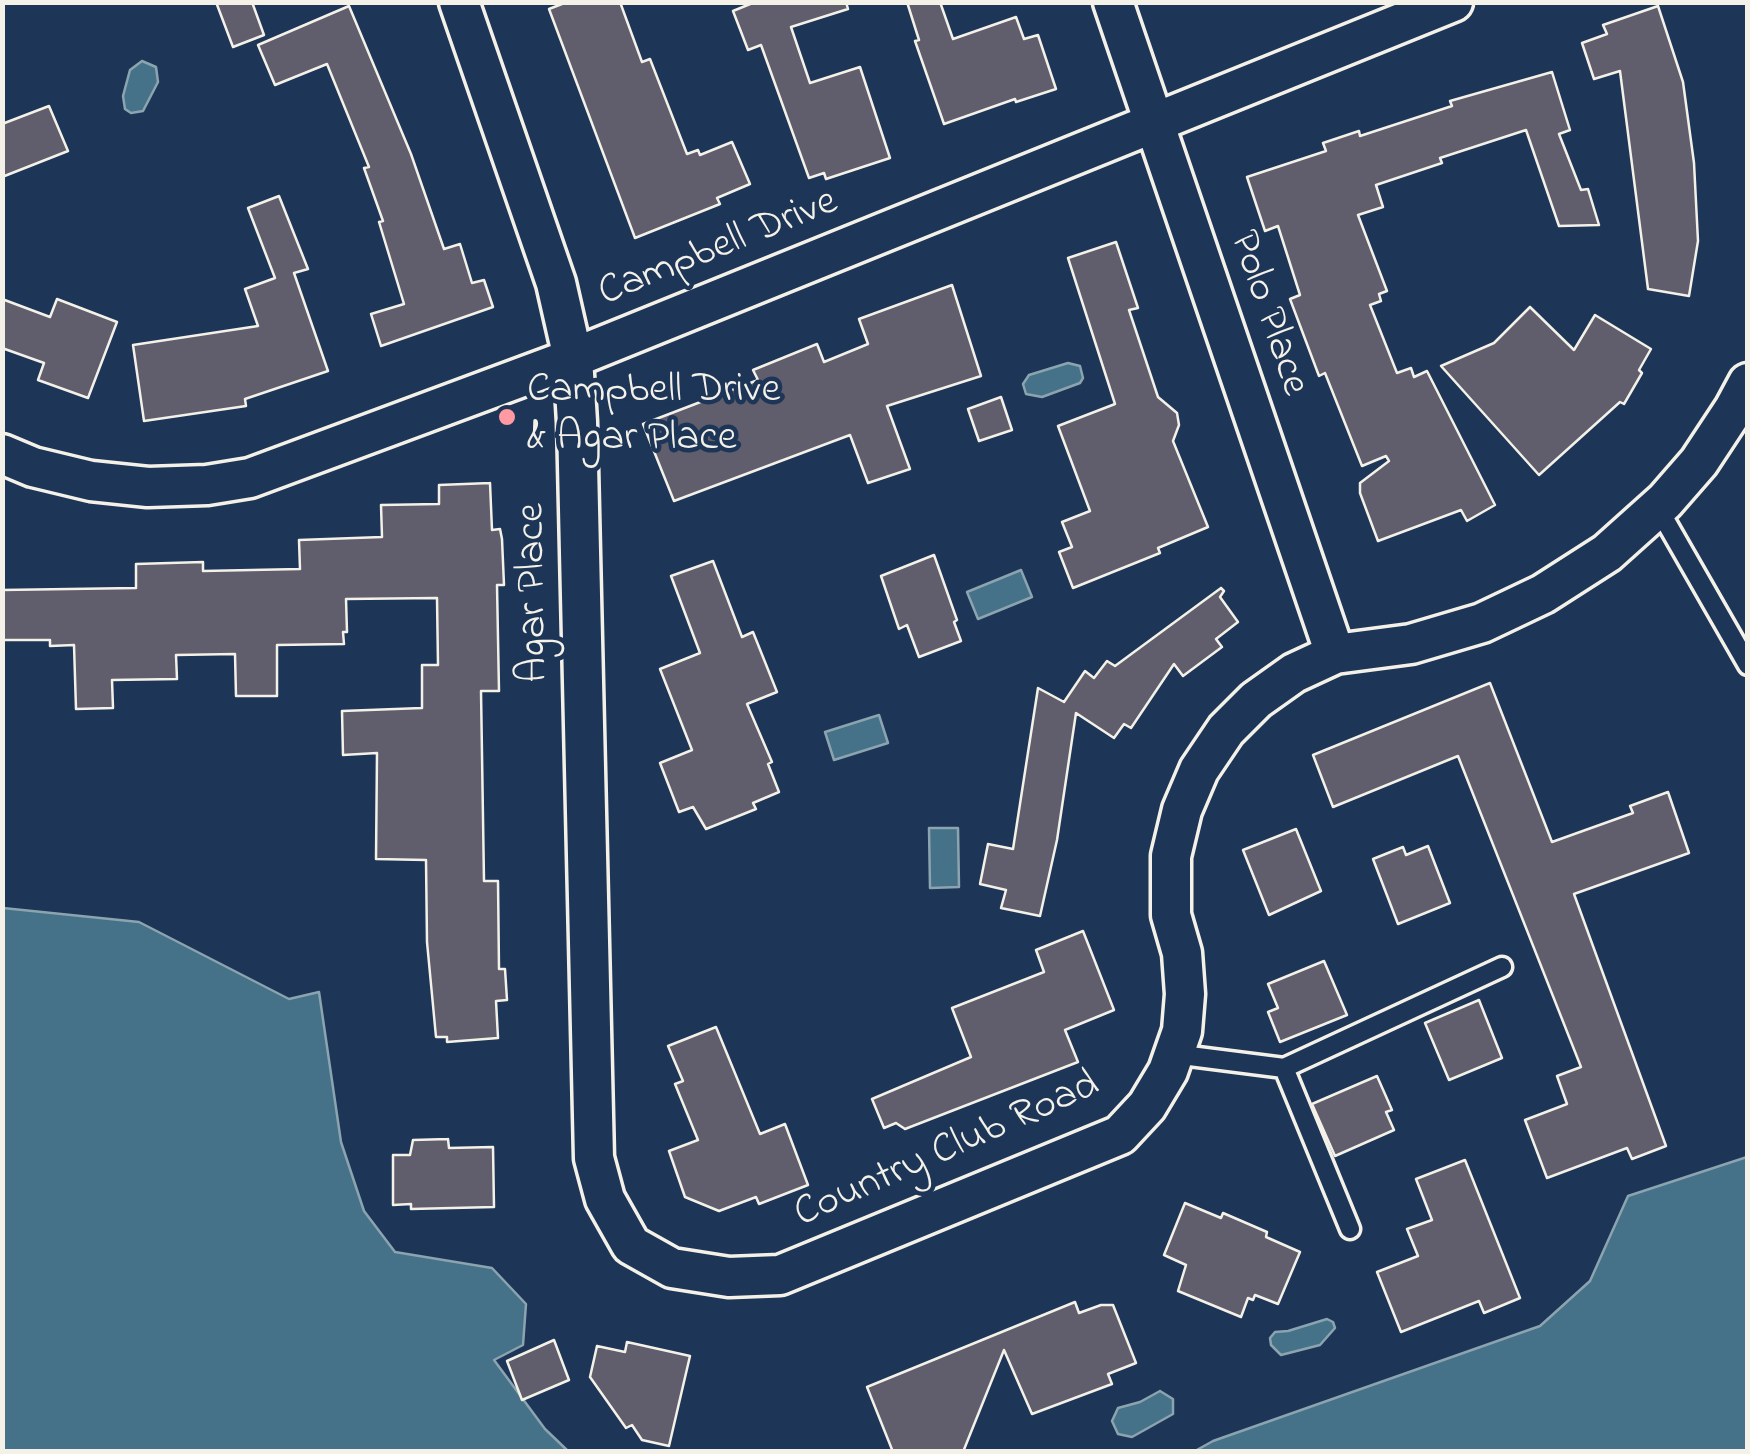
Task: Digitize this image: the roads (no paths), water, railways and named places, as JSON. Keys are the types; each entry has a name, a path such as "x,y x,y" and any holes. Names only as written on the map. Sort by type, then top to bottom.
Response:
{"street":[{"name":"Agar Place","path":"459,2 556,283 573,358 578,422 594,1158 606,1198"},
{"name":"Polo Place","path":"1113,2 1335,654"},
{"name":"Campbell Drive","path":"2,454 33,467 91,481 148,487 207,485 250,478 573,358 1453,2"},
{"name":"Country Club Road","path":"606,1198 631,1245 672,1268 729,1277 780,1275 1120,1135 1147,1106 1168,1071 1182,1031 1186,994 1182,953 1171,916 1171,856 1182,810 1199,770 1226,730 1256,700 1294,673 1335,654 1412,644 1482,623 1544,594 1607,553 1658,508 1698,462 1748,383"}],"lane":[{"path":"1658,508 1748,665"},
{"path":"1174,1054 1284,1068 1502,967"},
{"path":"1284,1068 1350,1229"}],"water":[{"path":"142,61 156,67 158,82 143,111 131,113 125,109 123,96 130,70"},
{"path":"1068,363 1080,366 1080,383 1042,397 1026,394 1023,384 1029,375"},
{"path":"1021,570 1032,597 978,619 967,592"},
{"path":"879,715 888,743 834,760 825,732"},
{"path":"929,828 958,828 959,887 930,888"},
{"path":"3,908 139,922 289,999 319,992 341,1142 364,1211 395,1252 492,1268 526,1304 523,1345 494,1360 545,1429 568,1451 3,1452"},
{"path":"1747,1157 1747,1451 1195,1451 1213,1441 1540,1326 1590,1281 1628,1196"},
{"path":"1327,1319 1335,1328 1320,1345 1281,1355 1271,1345 1270,1338 1275,1332"},
{"path":"1160,1391 1173,1399 1173,1414 1132,1437 1118,1434 1112,1421 1118,1408"}],"place":[{"name":"Campbell Drive & Agar Place","path":"507,417"}]}
